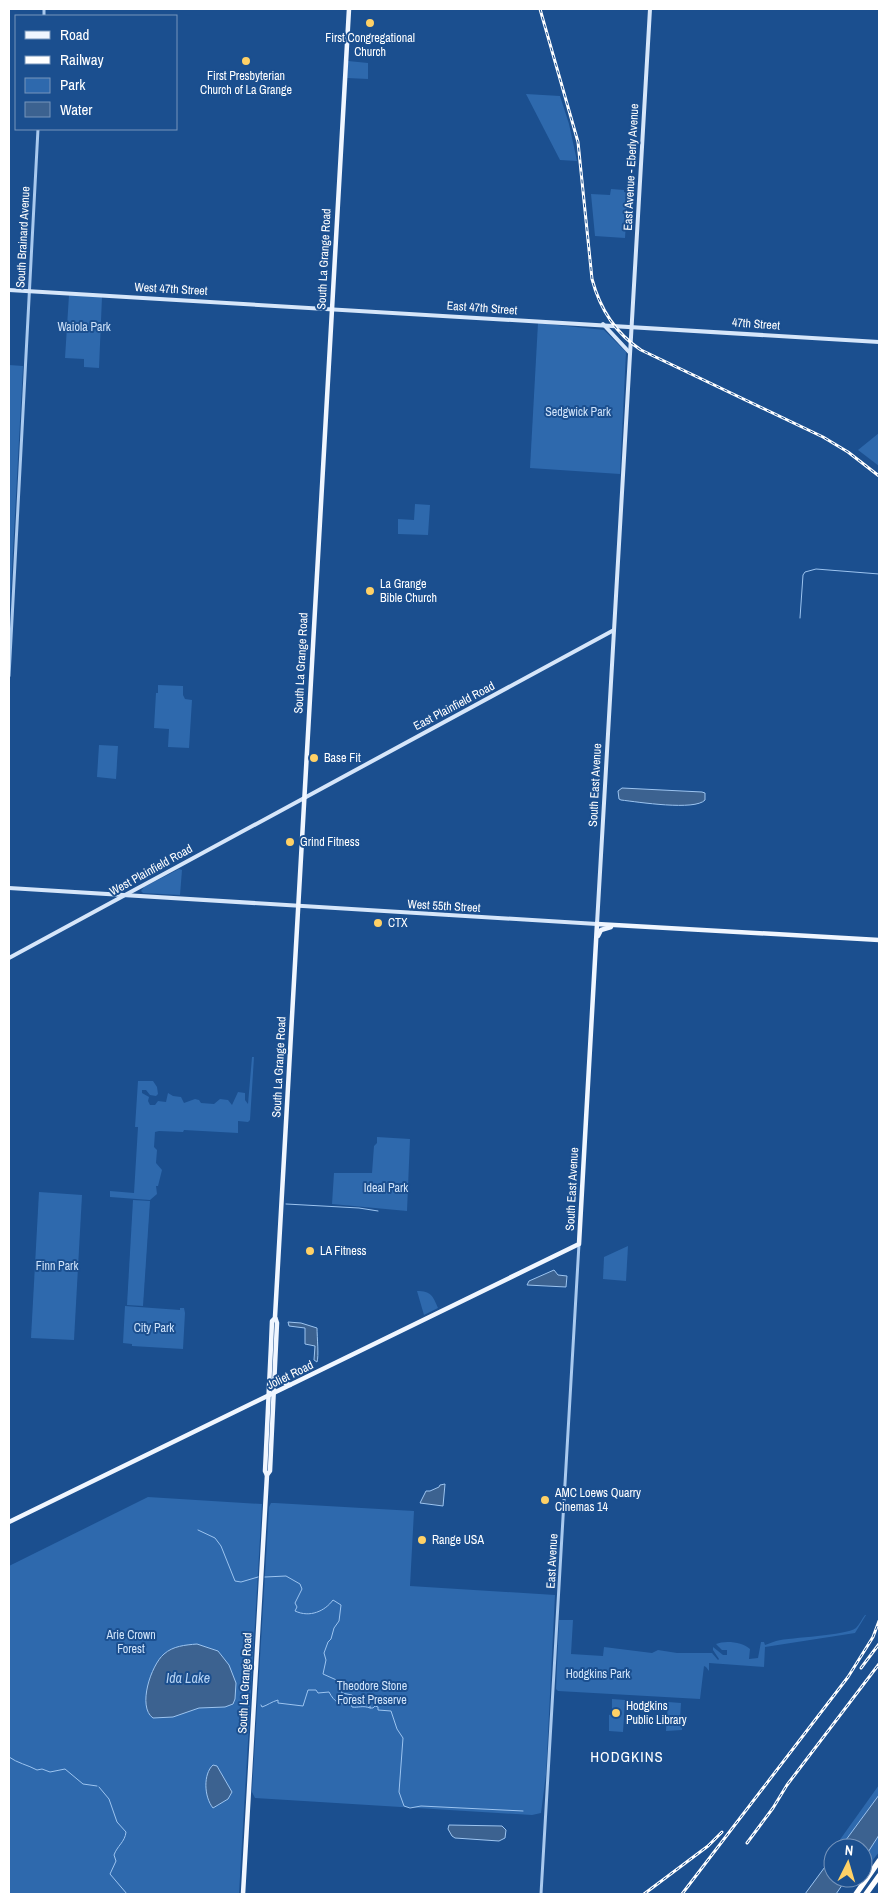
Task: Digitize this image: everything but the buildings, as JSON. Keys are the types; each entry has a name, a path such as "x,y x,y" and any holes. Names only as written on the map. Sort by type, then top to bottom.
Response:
{"highway":[{"path":"856,1894 879,1861"},
{"path":"866,1894 879,1876"}],"main road":[{"name":"South La Grange Road","path":"267,1475 270,1471 271,1460 277,1322 275,1318 349,9"},
{"name":"East Avenue - Eberly Avenue","path":"632,326 650,9"},
{"name":"West 47th Street","path":"9,290 331,308"},
{"name":"East 47th Street","path":"331,308 632,326"},
{"path":"603,324 630,353"},
{"name":"47th Street","path":"632,326 879,342"},
{"name":"South East Avenue","path":"579,1244 632,326"},
{"name":"East Plainfield Road","path":"303,799 614,630"},
{"name":"West Plainfield Road","path":"9,958 303,799"},
{"path":"141,886 140,891 143,896"},
{"name":"West 55th Street","path":"9,888 298,907 879,940"},
{"path":"104,894 108,899 106,906"},
{"path":"596,950 601,930 617,926"},
{"name":"Joliet Road","path":"9,1522 132,1460 274,1394 579,1244"},
{"name":"South La Grange Road","path":"243,1893 267,1475 265,1471 272,1321 275,1318"},
{"path":"275,1379 292,1385"}],"street":[{"name":"South Brainard Avenue","path":"9,676 38,130"},
{"name":"East Avenue","path":"541,1894 579,1244"}],"green space":[{"path":"348,61 368,63 368,79 347,78"},
{"path":"526,94 560,96 569,124 577,161 560,160"},
{"path":"611,189 624,190 624,192 628,193 625,238 595,236 591,194 610,195"},
{"name":"Waiola Park","path":"69,295 102,297 99,368 84,367 84,359 65,358"},
{"name":"Sedgwick Park","path":"538,323 604,330 626,352 620,474 530,468"},
{"path":"9,365 23,366 9,625"},
{"path":"879,433 879,466 858,450"},
{"path":"415,504 430,505 428,535 398,534 398,519 414,520"},
{"path":"158,685 183,686 185,699 192,700 189,748 168,747 169,729 154,728"},
{"path":"99,745 118,746 116,779 97,777"},
{"path":"179,869 182,870 180,895 143,893 141,891 144,887"},
{"path":"252,1057 254,1057 250,1120 248,1122 238,1121 238,1133 184,1130 183,1132 155,1132 156,1163 162,1170 158,1186 156,1186 157,1194 150,1200 110,1197 110,1191 134,1193 138,1127 135,1127 138,1081 153,1081 157,1087 158,1094 156,1096 150,1095 146,1090 142,1090 142,1093 149,1097 150,1105 155,1105 158,1101 166,1102 168,1093 181,1097 184,1103 195,1099 201,1103 214,1104 220,1099 228,1100 232,1105 238,1092 245,1093 245,1100 248,1104"},
{"name":"Ideal Park","path":"377,1137 410,1139 407,1211 332,1204 334,1173 372,1173 374,1146 377,1143"},
{"name":"Finn Park","path":"39,1192 82,1195 74,1340 31,1338"},
{"path":"133,1200 150,1201 143,1306 127,1305"},
{"path":"628,1246 626,1281 603,1279 604,1257"},
{"path":"417,1291 431,1295 438,1308 424,1315"},
{"name":"City Park","path":"125,1306 180,1310 180,1308 184,1308 183,1349 132,1346 132,1344 123,1343"},
{"name":"Arie Crown Forest","path":"148,1497 262,1504 239,1894 9,1894 9,1566"},
{"name":"Theodore Stone Forest Preserve","path":"271,1503 414,1511 410,1586 555,1595 546,1774 541,1813 532,1815 255,1798 252,1792 269,1507"},
{"name":"Hodgkins Park","path":"865,1615 855,1633 765,1647 764,1667 709,1663 709,1671 704,1666 700,1699 558,1691 556,1689 559,1620 573,1620 571,1654 603,1656 604,1647 652,1653 658,1650 677,1653 712,1653 718,1660 713,1647 723,1655 727,1655 727,1650 722,1650 716,1644 734,1642 743,1645 750,1649 749,1659 758,1658 761,1642 764,1642 765,1645 775,1641 850,1631 856,1628"},
{"path":"612,1699 625,1700 623,1732 609,1731"},
{"path":"668,1702 681,1703 680,1718 683,1719 682,1730 666,1731"},
{"path":"879,1785 879,1795 847,1838 841,1838"},
{"path":"879,1835 879,1852 873,1860 873,1844"}],"water":[{"path":"622,788 702,792 705,793 705,800 690,805 679,805 621,800 619,799 618,791"},
{"path":"554,1270 558,1275 567,1276 566,1287 527,1285 529,1281"},
{"path":"288,1322 301,1323 317,1328 317,1362 314,1360 315,1346 305,1344 305,1328 289,1326"},
{"path":"445,1484 443,1506 420,1503 426,1491"},
{"name":"Ida Lake","path":"197,1644 218,1651 229,1665 236,1683 233,1704 225,1707 199,1708 173,1717 153,1718 148,1713 146,1696 151,1676 159,1659 171,1649"},
{"path":"213,1765 217,1766 232,1792 228,1799 213,1808 206,1792 206,1780"},
{"path":"879,1795 879,1835 873,1844 873,1838 847,1838"},
{"path":"449,1825 502,1826 506,1830 505,1838 499,1841 455,1838 448,1829"},
{"path":"823,1870 823,1888 840,1888 836,1894 805,1894"}],"waterway":[{"path":"800,618 803,575 805,572 816,569 879,574"},
{"path":"286,1204 359,1208 378,1211"},
{"path":"198,1530 215,1538 221,1546 235,1581 241,1582 258,1577"},
{"path":"265,1577 286,1576 300,1584 302,1589 295,1603 297,1607 295,1611 306,1614 317,1612 333,1600 341,1605 339,1621 334,1628 324,1653 326,1660 323,1674 341,1682 342,1693 352,1695 354,1701 370,1705 370,1708 375,1706 378,1707 378,1710 391,1711 397,1729 403,1738 399,1792 404,1806 410,1808 421,1806 523,1811"},
{"path":"261,1705 262,1707 278,1700 278,1703 303,1706 308,1690 316,1690 318,1693 329,1692 333,1699 340,1703 351,1705 352,1707 370,1708"},
{"path":"9,1757 37,1770 42,1769 50,1772 65,1769 83,1784 97,1786"},
{"path":"99,1787 109,1799 117,1822 126,1832 114,1855 116,1861 110,1874 127,1894"}],"railway":[{"path":"540,9 578,142 592,279 599,300 616,328 641,350 823,437 848,452 879,476"},
{"path":"682,1894 848,1677 873,1637 879,1621"},
{"path":"861,1668 879,1644"},
{"path":"747,1843 773,1808 787,1785 879,1664"},
{"path":"644,1894 708,1846 722,1832"}],"place":[{"name":"First Congregational Church","path":"370,23"},
{"name":"First Presbyterian Church of La Grange","path":"246,61"},
{"name":"La Grange Bible Church","path":"370,591"},
{"name":"Base Fit","path":"314,758"},
{"name":"Grind Fitness","path":"290,842"},
{"name":"CTX","path":"378,923"},
{"name":"LA Fitness","path":"310,1251"},
{"name":"AMC Loews Quarry Cinemas 14","path":"545,1500"},
{"name":"Range USA","path":"422,1540"},
{"name":"Hodgkins Public Library","path":"616,1713"}],"district":[{"name":"HODGKINS","path":"627,1757"}]}
